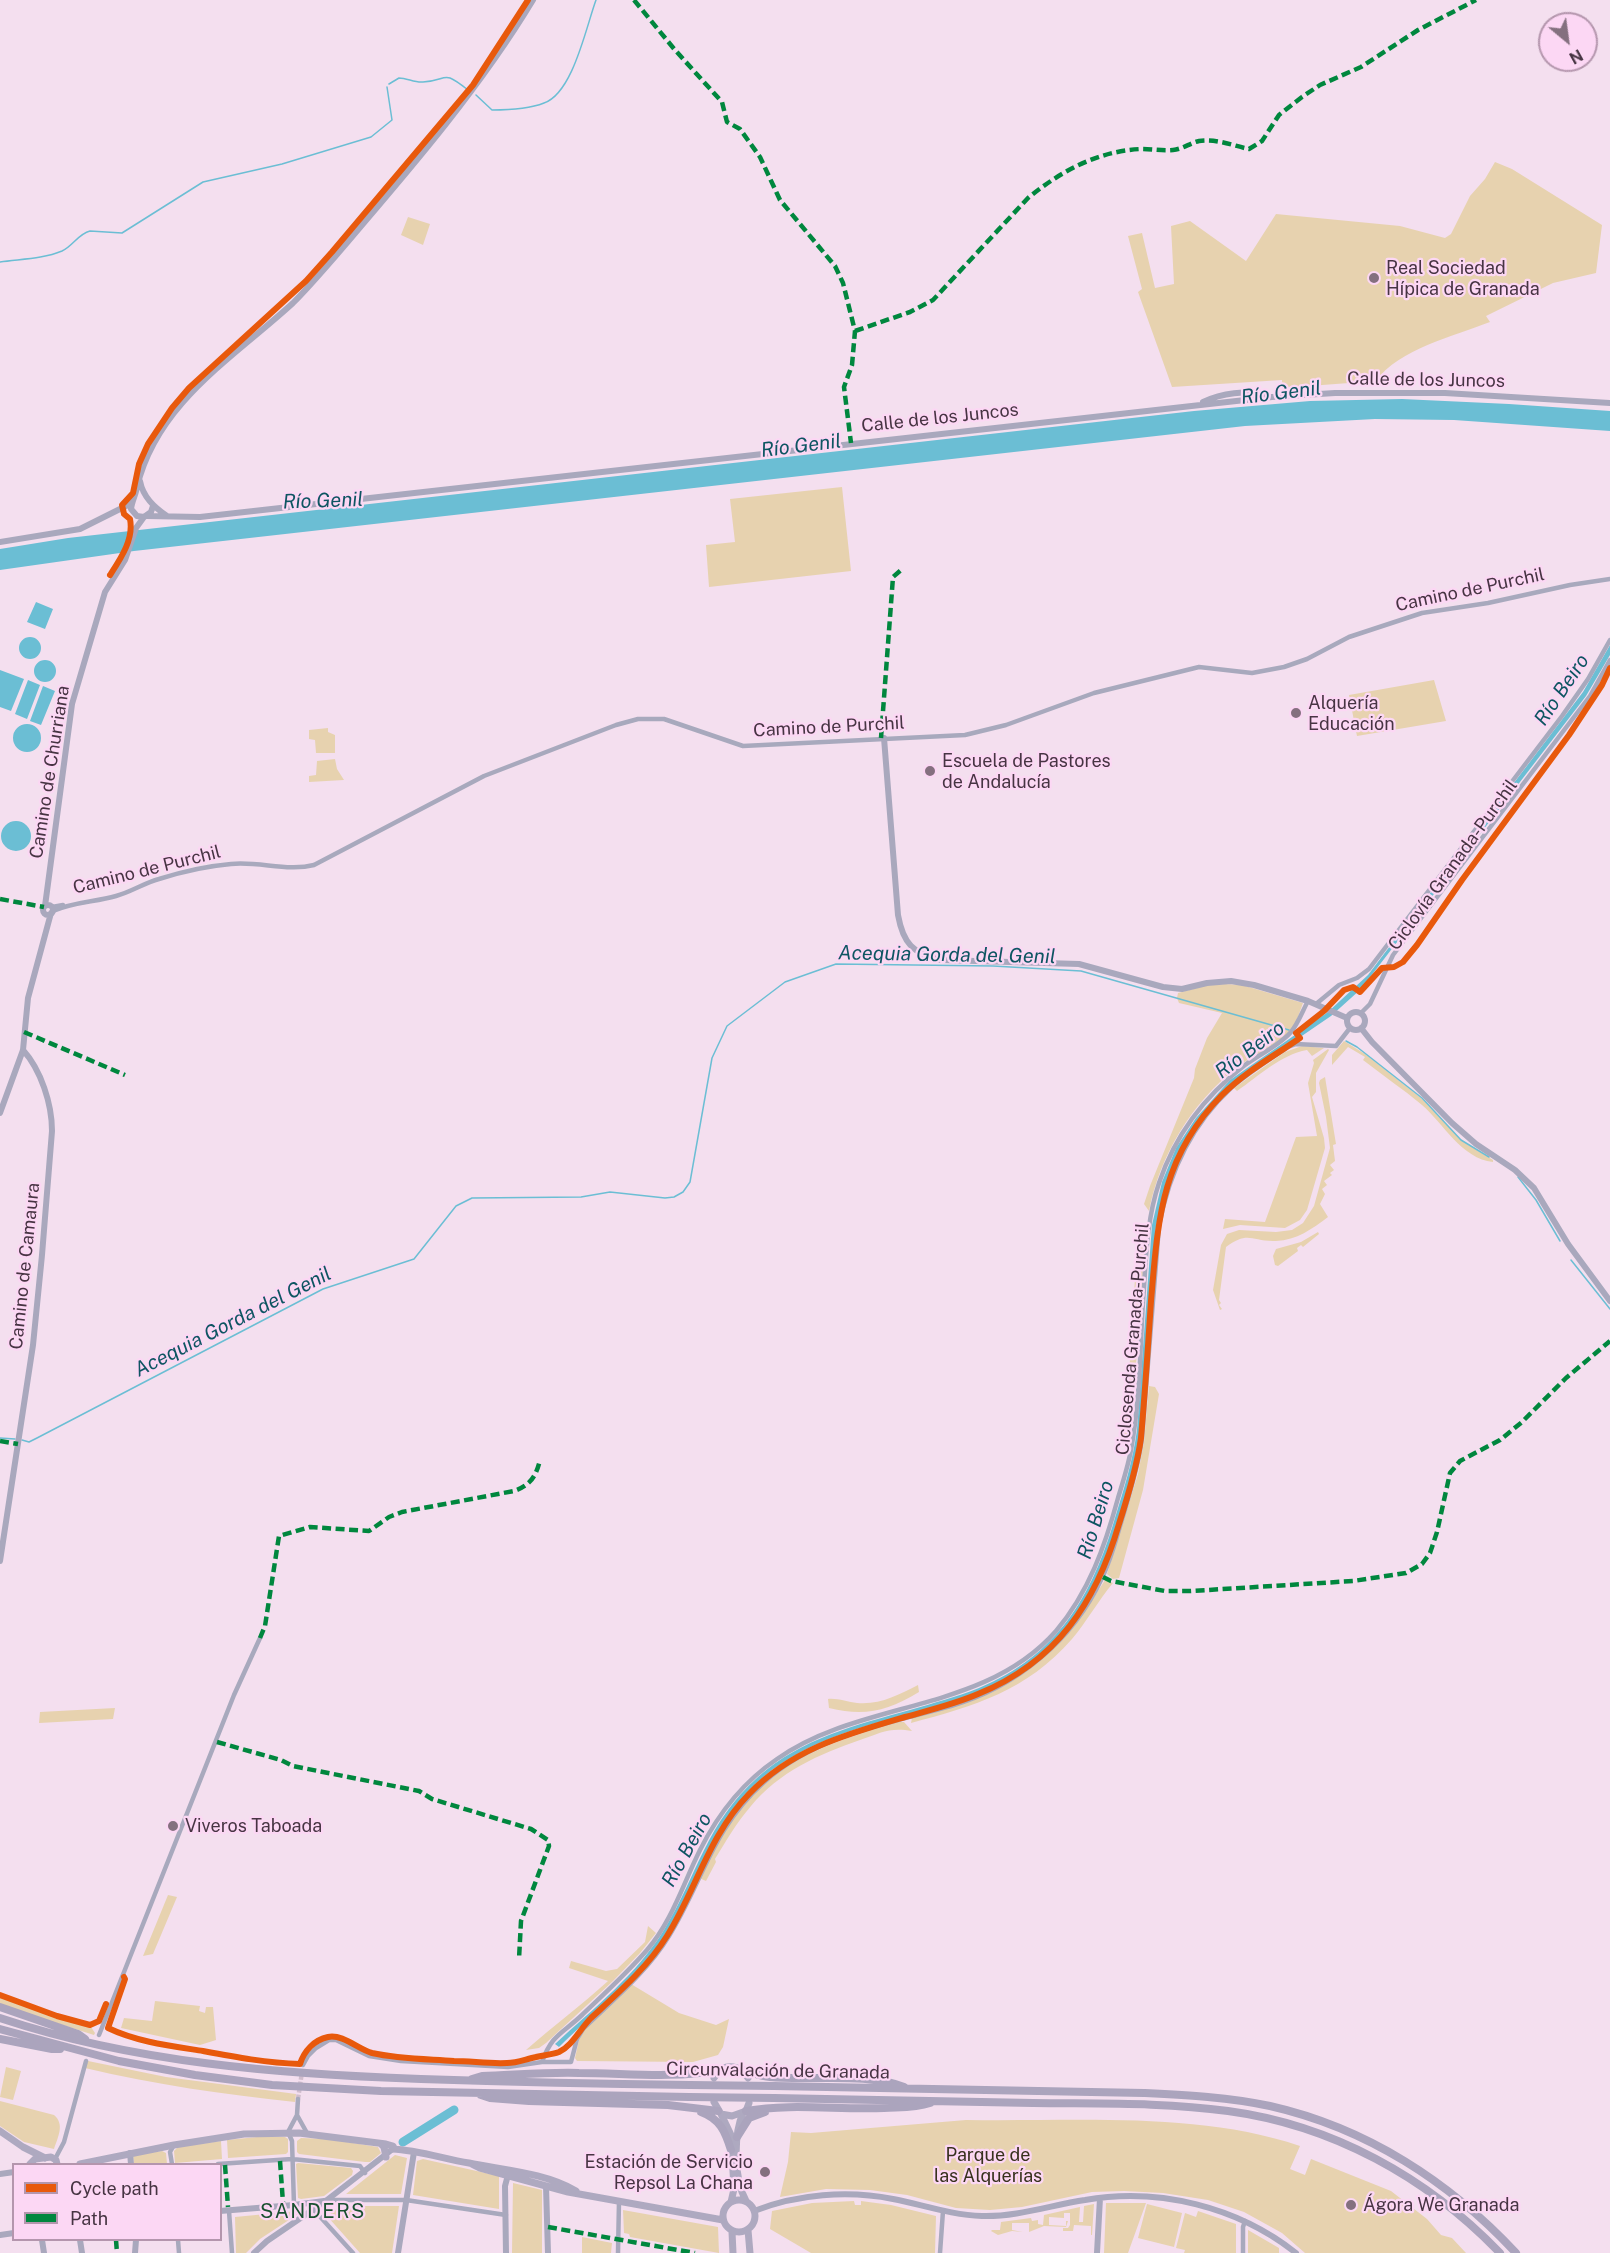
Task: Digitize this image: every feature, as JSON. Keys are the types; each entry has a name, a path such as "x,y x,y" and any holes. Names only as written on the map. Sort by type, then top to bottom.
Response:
{"highway":[{"path":"0,2007 78,2034 91,2043"},
{"name":"Circunvalación de Granada","path":"0,2018 91,2043 199,2062 281,2073 466,2080 1195,2096 1271,2106 1341,2129 1409,2163 1465,2203 1485,2220 1516,2253"},
{"name":"Circunvalación de Granada","path":"0,2029 70,2049 151,2068 238,2081 381,2091 1188,2107 1267,2118 1340,2141 1382,2162 1450,2206 1500,2253"},
{"path":"0,2039 52,2049 70,2049"},
{"path":"742,2070 770,2077 831,2078 894,2083 908,2088"},
{"path":"466,2080 493,2075 716,2074"},
{"path":"474,2093 490,2098 563,2103 676,2106 719,2112"},
{"path":"746,2109 920,2107 934,2102"},
{"path":"676,2106 703,2113 715,2119 726,2133 731,2150"},
{"path":"737,2137 749,2118 764,2112 787,2108"}],"main road":[{"path":"716,2074 728,2066 742,2070 748,2078"},
{"path":"714,2102 731,2135 734,2189 731,2202"},
{"path":"719,2112 732,2116 746,2109"},
{"path":"746,2109 738,2126 737,2137 740,2190 754,2211 754,2222 748,2230 732,2232 725,2226 723,2210 731,2202 746,2201"},
{"path":"0,2131 23,2147 58,2162"},
{"path":"85,2163 223,2136 288,2132 357,2139 472,2164 489,2165 563,2184 579,2192"},
{"path":"383,2146 386,2157"},
{"path":"23,2147 30,2163"},
{"path":"31,2163 34,2159 45,2158"},
{"path":"472,2164 550,2187 723,2220"},
{"path":"507,2175 528,2175 543,2181 550,2187"},
{"path":"748,2230 750,2253"},
{"path":"732,2232 733,2253"}],"street":[{"path":"133,513 133,501 145,458 176,408 294,301 332,260 470,94 496,60 533,0"},
{"name":"Calle de los Juncos","path":"146,516 200,517 1198,404 1219,396 1241,393 1272,397 1335,393 1445,393 1610,403"},
{"path":"140,477 142,490 146,496 153,506 167,516"},
{"path":"0,542 80,529 114,513 139,496 146,496"},
{"path":"114,513 146,516 151,512 153,506"},
{"name":"Camino de Churriana","path":"133,513 136,528"},
{"name":"Camino de Churriana","path":"49,909 49,887 72,704 102,601 111,580 125,560 136,528 146,516"},
{"name":"Camino de Purchil","path":"49,909 116,896 159,878 230,864 254,863 305,868 484,776 616,725 638,719 652,718 676,722 743,746 942,737 986,730 1094,693 1199,667 1237,672 1269,671 1306,659 1349,637 1422,613 1488,603 1570,585 1610,579"},
{"path":"1316,1004 1339,984 1357,978 1369,969 1562,716 1588,679 1610,640"},
{"path":"1361,1013 1370,1004 1393,955 1590,696 1610,660"},
{"path":"884,738 898,915 901,931 916,951 927,957 941,960 1078,964 1163,987 1182,989 1207,983 1231,981 1254,985 1308,1001 1347,1018"},
{"path":"0,1113 23,1050 28,998 46,933 49,909"},
{"path":"542,2062 548,2045 561,2031 592,2006 651,1946 669,1917 716,1820 742,1788 756,1775 794,1748 818,1736 957,1694 991,1680 1036,1650 1074,1607 1094,1572 1110,1527 1131,1449 1149,1225 1158,1184 1178,1140 1208,1098 1225,1080 1293,1031 1308,1001"},
{"path":"1347,1018 1353,1012 1361,1013"},
{"path":"1347,1018 1350,1028 1356,1030 1361,1028 1365,1021 1361,1013"},
{"path":"303,2065 316,2048 329,2040 336,2040 369,2056 401,2061 508,2067 542,2062 571,2062 577,2039 583,2029 638,1976 668,1938 725,1826 764,1782 788,1764 821,1745 883,1724 953,1705 998,1687 1047,1653 1073,1625 1103,1576 1137,1468 1142,1438 1159,1226 1163,1205 1176,1166 1200,1123 1232,1088 1288,1047 1296,1044 1336,1046 1350,1028"},
{"path":"1361,1028 1452,1123 1476,1144 1515,1170 1534,1188 1568,1244 1610,1301"},
{"name":"Camino de Camaura","path":"0,1561 33,1345 52,1131 52,1113 29,1057 23,1050"},
{"path":"99,2035 234,1695 260,1638"},
{"path":"58,2162 86,2061"},
{"path":"294,2205 292,2141 288,2132 297,2115 298,2099"},
{"path":"297,2115 308,2134"},
{"path":"292,2141 299,2133"},
{"path":"170,2148 172,2163"},
{"path":"254,2253 267,2241 365,2173 394,2148"},
{"path":"398,2253 414,2152"},
{"path":"130,2153 131,2163"},
{"path":"222,2164 292,2159 360,2166 365,2173"},
{"path":"506,2253 505,2186 507,2175"},
{"path":"548,2253 550,2187"},
{"path":"754,2211 807,2198 850,2195 890,2198 943,2211 983,2216 1006,2215 1100,2198 1134,2197 1184,2202 1217,2210 1245,2221 1296,2253"},
{"path":"1097,2253 1100,2198"},
{"path":"222,2211 327,2200 406,2200 506,2215"},
{"path":"618,2253 619,2201"},
{"path":"310,2203 350,2252"},
{"path":"294,2205 302,2208 307,2214"},
{"path":"229,2211 232,2253"},
{"path":"940,2253 943,2211"},
{"path":"1243,2253 1245,2221"}],"green space":[{"name":"Real Sociedad Hípica de Granada","path":"1495,162 1512,169 1602,225 1596,273 1553,283 1486,316 1490,322 1444,338 1398,360 1376,381 1282,388 1282,380 1172,387 1138,292 1142,289 1128,236 1142,233 1155,288 1174,284 1171,226 1190,221 1246,261 1276,214 1400,226 1445,238 1451,234 1470,196 1485,179"},
{"path":"408,217 430,224 423,245 401,235"},
{"path":"842,487 851,571 709,587 706,545 735,542 730,499"},
{"path":"1434,680 1446,721 1357,736 1349,695"},
{"path":"328,728 328,732 335,735 335,753 316,753 315,740 309,739 309,730"},
{"path":"335,759 337,769 344,780 309,782 309,776 316,775 317,761"},
{"path":"1208,985 1242,985 1303,1003 1289,1033 1236,1068 1220,1082 1192,1114 1169,1151 1154,1190 1149,1211 1144,1204 1150,1186 1194,1078 1195,1069 1207,1038 1222,1013 1179,1003 1178,993"},
{"path":"1344,1041 1365,1054 1421,1098 1462,1141 1493,1162 1482,1159 1462,1147 1430,1112 1363,1060 1365,1057 1348,1047 1332,1065 1332,1055"},
{"path":"1302,1046 1324,1048 1312,1056 1307,1050 1288,1056 1237,1091 1234,1088 1285,1052"},
{"path":"1328,1049 1316,1073 1316,1092 1312,1097 1325,1148 1307,1210 1300,1220 1285,1228 1240,1225 1223,1229 1225,1219 1265,1222 1296,1137 1317,1136 1308,1083 1313,1060"},
{"path":"1325,1077 1336,1144 1333,1145 1335,1161 1330,1165 1334,1170 1330,1173 1332,1175 1324,1181 1327,1185 1322,1189 1325,1194 1320,1204 1328,1217 1310,1230 1291,1239 1268,1241 1245,1238 1226,1247 1219,1300 1222,1309 1220,1310 1213,1290 1221,1245 1227,1234 1239,1230 1276,1232 1292,1230 1303,1223 1314,1206 1330,1148 1319,1083"},
{"path":"1138,1229 1146,1230 1131,1431 1127,1435 1121,1432 1124,1396 1129,1376"},
{"path":"1318,1232 1319,1234 1303,1247 1301,1245 1297,1248 1298,1251 1278,1266 1275,1265 1273,1256 1276,1249 1301,1242"},
{"path":"1149,1386 1155,1387 1159,1394 1143,1490 1119,1578 1113,1579 1107,1574 1138,1474 1144,1442"},
{"path":"1105,1580 1113,1583 1072,1639 1037,1672 978,1703 911,1723 912,1718 989,1693 1039,1662 1087,1608"},
{"path":"918,1685 919,1692 886,1708 854,1712 829,1708 828,1699 857,1703 873,1702 889,1698"},
{"path":"115,1708 113,1719 39,1723 40,1712"},
{"path":"904,1722 912,1731 885,1731 845,1745 815,1758 774,1783 736,1825 715,1859 716,1862 706,1881 699,1878 728,1825 764,1784 783,1769 824,1747"},
{"path":"168,1895 177,1897 153,1954 143,1956"},
{"path":"648,1926 656,1933 613,1981 546,2043 539,2048 526,2050 608,1981 569,1968 571,1961 606,1971 617,1969 645,1942"},
{"path":"631,1984 679,2013 716,2025 729,2019 723,2047 718,2055 693,2062 577,2061 575,2058 583,2031"},
{"path":"0,1997 86,2025 91,2027 95,2033 94,2035 0,2005"},
{"path":"155,2001 200,2006 199,2011 205,2013 206,2007 213,2007 216,2040 200,2045 121,2028 124,2018 152,2021"},
{"path":"88,2061 166,2077 296,2094 295,2102 137,2079 85,2068"},
{"path":"6,2067 21,2071 13,2100 0,2097"},
{"path":"0,2101 54,2115 60,2127 54,2149 24,2142 0,2126"},
{"name":"Parque de las Alquerías","path":"966,2120 1177,2123 1219,2127 1260,2135 1300,2146 1290,2169 1305,2175 1311,2159 1391,2191 1427,2219 1441,2235 1452,2238 1466,2253 1305,2253 1282,2233 1244,2212 1208,2200 1163,2193 1092,2192 1022,2207 990,2210 956,2208 907,2195 870,2190 826,2189 780,2197 788,2162 791,2132 811,2133"},
{"path":"285,2137 288,2139 288,2152 228,2158 227,2140"},
{"path":"301,2138 328,2139 378,2147 381,2153 370,2162 299,2154 297,2141"},
{"path":"221,2141 222,2159 175,2163 174,2151 178,2147"},
{"path":"162,2151 166,2153 167,2163 134,2163 133,2155"},
{"path":"395,2155 407,2158 401,2194 346,2194"},
{"path":"423,2159 499,2176 499,2209 413,2195 417,2161"},
{"path":"296,2164 351,2168 353,2171 352,2175 324,2196 301,2199 298,2198"},
{"path":"513,2183 542,2190 542,2253 512,2253"},
{"path":"854,2201 855,2205 861,2205 861,2201 891,2205 936,2216 935,2253 811,2253 770,2229 772,2211 812,2203"},
{"path":"1106,2203 1146,2203 1128,2253 1104,2253"},
{"path":"1094,2204 1092,2235 1091,2226 1074,2225 1073,2231 1063,2231 1063,2228 1068,2228 1070,2225 1070,2213 1064,2213 1064,2218 1049,2217 1049,2225 1066,2226 1066,2221 1068,2221 1066,2227 1044,2226 1029,2232 1029,2223 1012,2223 1012,2230 1023,2232 1012,2231 998,2235 991,2231 1000,2230 1001,2222 1031,2218 1032,2221 1038,2220 1038,2224 1043,2225 1044,2215 1080,2207 1079,2222 1083,2222 1084,2206"},
{"path":"1147,2204 1182,2213 1174,2247 1138,2238"},
{"path":"352,2206 399,2206 392,2253 360,2253 327,2216 336,2210"},
{"path":"623,2210 718,2227 719,2253 630,2237 629,2234 624,2233"},
{"path":"297,2211 298,2214 260,2239 246,2253 236,2253 235,2217"},
{"path":"1198,2211 1236,2224 1236,2253 1184,2253 1185,2250 1176,2248 1185,2213 1196,2217"},
{"path":"1248,2230 1279,2248 1279,2253 1248,2253"},
{"path":"582,2237 612,2243 611,2253 582,2253"}],"water":[{"path":"1402,399 1610,411 1610,431 1454,420 1375,419 1245,426 134,551 0,570 0,549 68,538 1194,411 1310,401"},
{"path":"36,602 53,609 45,629 27,622"},
{"path":"30,637 38,640 41,648 38,656 30,659 22,656 19,648 22,640"},
{"path":"1610,645 1610,655 1586,696 1361,989 1331,1016 1233,1083 1210,1106 1180,1150 1166,1183 1156,1226 1141,1430 1136,1461 1108,1555 1077,1614 1044,1650 1004,1680 958,1700 831,1738 784,1762 762,1778 744,1795 718,1832 679,1911 656,1948 630,1978 559,2047 555,2044 628,1976 653,1946 676,1909 714,1831 740,1794 758,1777 793,1752 830,1735 962,1694 1007,1674 1051,1640 1068,1620 1083,1597 1106,1546 1131,1463 1137,1430 1152,1225 1162,1182 1176,1148 1196,1118 1230,1080 1328,1012 1368,975 1583,692"},
{"path":"45,660 53,663 56,671 53,679 45,682 37,679 34,671 37,663"},
{"path":"0,670 24,679 11,711 0,707"},
{"path":"28,680 40,685 27,719 15,714"},
{"path":"43,686 55,691 41,725 30,721"},
{"path":"27,724 37,728 41,738 37,748 27,752 17,748 13,738 17,728"},
{"path":"16,821 27,825 31,836 27,847 16,851 5,847 1,836 5,825"}],"waterway":[{"path":"476,95 492,110 532,107 554,97 571,73 596,0"},
{"path":"389,84 399,78 420,82 446,77 468,90"},
{"path":"0,262 55,254 66,249 90,231 122,233 203,182 282,164 371,137 392,120 387,87"},
{"name":"Acequia Gorda del Genil","path":"22,1440 29,1442 37,1438 323,1289 414,1259 456,1206 472,1198 581,1197 610,1192 665,1198 674,1197 683,1192 690,1182 712,1058 727,1026 785,982 836,964 993,966 1081,971 1289,1030"},
{"name":"Acequia Gorda del Genil","path":"1346,1041 1357,1047 1422,1098 1461,1140 1489,1157"},
{"name":"Acequia Gorda del Genil","path":"1518,1177 1536,1200 1560,1241"},
{"name":"Acequia Gorda del Genil","path":"1571,1260 1610,1309"},
{"name":"Acequia Gorda del Genil","path":"0,1438 15,1439"},
{"name":"Río Beiro","path":"403,2142 454,2110"}],"tunnel":[{"path":"298,2099 302,2072"}],"marked path":[{"path":"634,0 722,102 727,122 740,129 760,157 780,200 835,266 843,283 855,331 852,365 844,387 851,443"},
{"path":"855,331 910,312 933,300 1028,198 1067,171 1110,154 1141,149 1173,150 1205,140 1249,149 1262,141 1279,115 1320,85 1361,67 1418,30 1476,0"},
{"path":"881,738 893,577 901,570"},
{"path":"0,899 44,907"},
{"path":"24,1032 125,1075"},
{"path":"1103,1577 1111,1581 1165,1591 1191,1591 1353,1581 1406,1573 1422,1564 1430,1553 1450,1473 1460,1461 1500,1440 1522,1422 1566,1378 1610,1341"},
{"path":"0,1441 18,1444"},
{"path":"260,1638 265,1626 279,1536 310,1527 369,1531 389,1517 402,1512 514,1491 525,1486 532,1479 540,1460"},
{"path":"217,1742 281,1760 293,1766 419,1791 432,1799 531,1829 548,1840 549,1846 521,1921 519,1959"},
{"path":"280,2161 283,2203"},
{"path":"225,2165 228,2207"},
{"path":"548,2227 695,2253"},
{"path":"116,2241 117,2253"}],"cycle path":[{"path":"110,575 126,548 130,534 130,519 124,514 122,505 133,493 139,464 148,444 172,408 189,388 306,281 332,252 473,85 528,0"},
{"name":"Ciclovía Granada-Purchil","path":"124,1977 108,2028 131,2037 167,2045 251,2059 300,2064 314,2043 328,2037 345,2040 372,2053 487,2063 518,2062 559,2052 568,2046 591,2018 632,1980 659,1948 677,1918 723,1827 749,1794 766,1778 802,1754 841,1737 978,1694 1006,1681 1051,1647 1070,1626 1098,1579 1110,1552 1132,1481 1141,1438 1160,1216 1166,1190 1186,1142 1202,1118 1222,1095 1250,1072 1300,1038 1296,1033 1324,1011 1344,990 1353,987 1360,992 1382,968 1394,967 1403,962 1569,735 1602,685 1610,668"},
{"path":"0,1995 57,2016 90,2025 99,2021 106,2004"}],"place":[{"name":"Real Sociedad Hípica de Granada","path":"1374,278"},
{"name":"Alquería Educación","path":"1296,713"},
{"name":"Escuela de Pastores de Andalucía","path":"930,771"},
{"name":"Viveros Taboada","path":"173,1826"},
{"name":"Estación de Servicio Repsol La Chana","path":"765,2172"},
{"name":"Ágora We Granada","path":"1351,2205"}],"district":[{"name":"SANDERS","path":"313,2212"}],"water label":[{"name":"Río Genil","path":"1281,393"},
{"name":"Río Genil","path":"801,446"},
{"name":"Río Genil","path":"323,501"}]}
